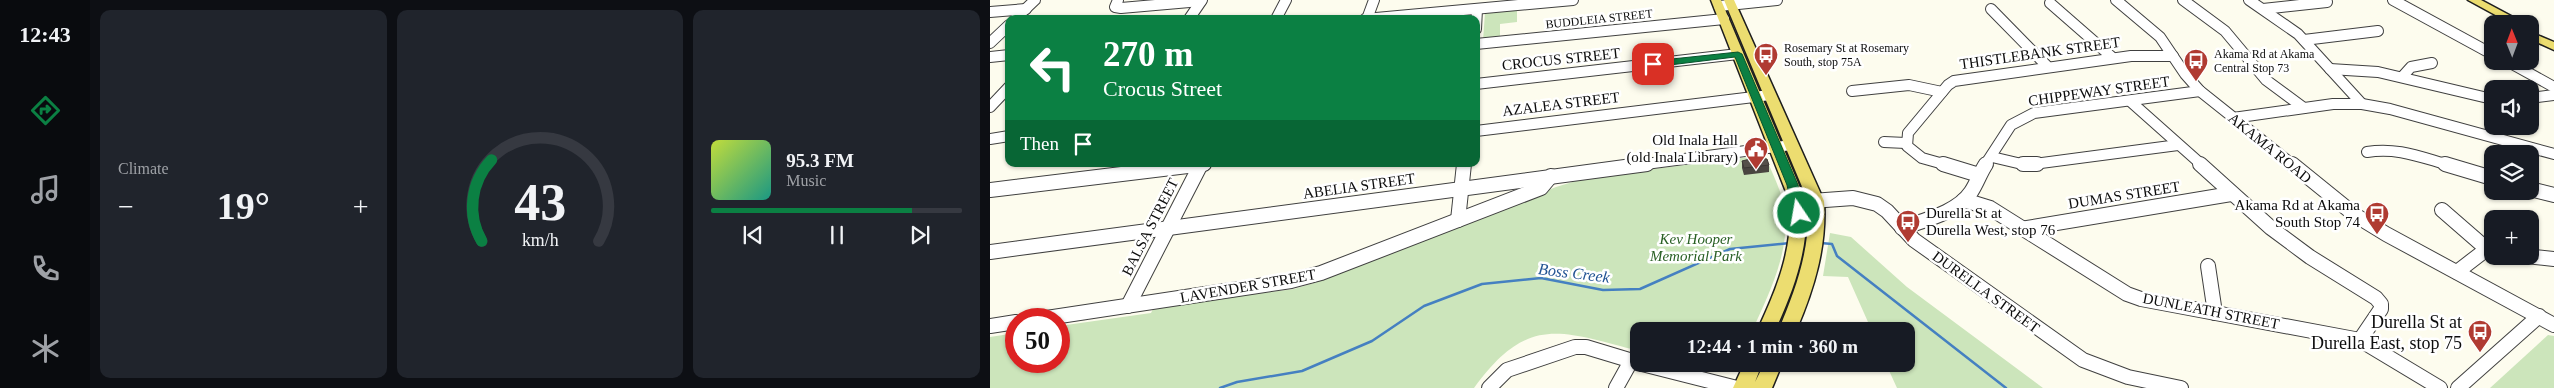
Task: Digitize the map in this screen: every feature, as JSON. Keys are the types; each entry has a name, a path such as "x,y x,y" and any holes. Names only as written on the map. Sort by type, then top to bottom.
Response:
{"main road":[{"path":"2460,0 2490,15"},
{"path":"2473,0 2503,15"},
{"path":"1724,3 1724,18 1798,202 1800,223 1806,245 1770,322"},
{"path":"1724,3 1770,95 1816,201 1806,245 1803,294 1791,322"},
{"path":"2539,33 2554,38"},
{"path":"2539,36 2554,47"},
{"path":"1743,388 1750,372"},
{"path":"1762,388 1769,372"}],"street":[{"path":"1019,15 1035,0"},
{"path":"1118,0 1115,7 1121,8 1201,1"},
{"path":"1278,15 1286,0"},
{"path":"1368,15 1374,0"},
{"path":"1437,15 1548,1 1574,0"},
{"path":"1724,3 1777,0"},
{"name":"AKAMA ROAD","path":"2116,0 2156,33 2200,91 2340,205 2386,234 2554,324"},
{"path":"2183,0 2225,31 2262,76 2304,108"},
{"path":"2249,0 2304,40 2362,104"},
{"path":"2393,0 2484,50"},
{"path":"1192,15 1201,1"},
{"path":"2263,9 2327,2"},
{"path":"2050,3 2113,58"},
{"path":"1392,15 1457,5 1478,10"},
{"path":"990,12 1026,9"},
{"path":"1477,15 1478,10"},
{"path":"1991,10 2047,66"},
{"name":"BUDDLEIA STREET","path":"1480,44 1724,18"},
{"path":"990,43 1005,29"},
{"path":"2304,40 2378,31"},
{"name":"CROCUS STREET","path":"1480,84 1738,54"},
{"path":"990,57 1005,55"},
{"name":"THISTLEBANK STREET","path":"1906,143 1908,133 1948,85 1962,78 2113,58 2173,56"},
{"path":"2402,77 2411,66 2432,63"},
{"path":"2330,69 2378,72 2484,97"},
{"path":"2523,70 2554,87"},
{"path":"1852,91 1909,85 1942,92"},
{"path":"990,94 1005,91"},
{"name":"CHIPPEWAY STREET","path":"1902,228 1943,213 1964,200 1971,192 1979,175 2011,125 2021,118 2034,113 2200,91"},
{"path":"990,107 1005,93"},
{"path":"2539,96 2554,94"},
{"name":"AZALEA STREET","path":"1480,131 1770,95"},
{"path":"2130,100 2231,194 2296,247 2376,298 2381,309 2360,340"},
{"path":"2233,118 2333,104 2362,104 2390,109 2554,154"},
{"path":"990,138 1005,136"},
{"path":"1884,142 1906,143 1913,152 1922,158 1979,175"},
{"name":"ABELIA STREET","path":"990,252 1461,188 1533,185 1551,176 1791,145"},
{"path":"1992,157 2026,165 2178,145"},
{"path":"2367,152 2386,149 2399,151 2484,176"},
{"path":"990,190 1177,167"},
{"name":"BALSA STREET","path":"1128,306 1199,167"},
{"path":"1458,220 1464,167"},
{"name":"LAVENDER STREET","path":"1070,315 1291,281 1321,273 1458,220 1533,185"},
{"path":"2539,191 2554,196"},
{"name":"DUMAS STREET","path":"2022,228 2231,194"},
{"name":"DURELLA STREET","path":"1798,202 1853,198 1865,200 1887,211 1914,240 2083,360 2128,377 2181,388"},
{"name":"DUNLEATH STREET","path":"1964,200 1990,208 2127,294 2141,299 2360,340 2440,388"},
{"path":"2442,210 2484,245"},
{"path":"2457,272 2484,254"},
{"path":"2539,257 2554,259"},
{"path":"2208,266 2216,313"},
{"path":"2458,388 2539,316"},
{"path":"990,326 1005,324"},
{"path":"1489,388 1507,370 1575,347 1586,348 1630,361"},
{"path":"1616,388 1630,371"},
{"path":"1673,372 1737,388"}],"green space":[{"path":"1517,9 1517,22 1500,24 1500,39 1483,41 1485,12"},
{"name":"Kev Hooper Memorial Park","path":"1765,155 1782,198 1785,232 1779,266 1756,322 1630,322 1630,349 1566,334 1547,334 1529,338 1511,348 1493,364 1474,388 990,388 990,337 1005,335 1005,373 1070,373 1070,324 1151,313 1154,307 1294,289 1317,282 1556,187 1589,177"},
{"path":"1830,233 1851,237 1907,287 2043,388 1897,388 1890,372 1915,372 1915,322 1868,322 1848,277 1823,276"},
{"path":"2548,335 2554,336 2554,388 2490,388"}],"building":[{"path":"1754,158 1767,159 1769,165 1744,168 1742,161"}],"waterway":[{"name":"Boss Creek","path":"1220,388 1237,382 1302,371 1372,341 1424,306 1482,284 1541,278 1603,290 1640,289 1730,249 1790,243"},
{"name":"Boss Creek","path":"1821,243 1832,244 1837,256 2006,388"}],"place":[{"name":"Rosemary St at Rosemary South, stop 75A","path":"1766,76"},
{"name":"Akama Rd at Akama Central Stop 73","path":"2196,82"},
{"name":"Old Inala Hall (old Inala Library)","path":"1756,170"},
{"name":"Akama Rd at Akama South Stop 74","path":"2377,235"},
{"name":"Durella St at Durella West, stop 76","path":"1908,243"},
{"name":"Durella St at Durella East, stop 75","path":"2480,353"}],"route":[{"path":"1653,64 1738,54 1796,195 1799,213"}]}
